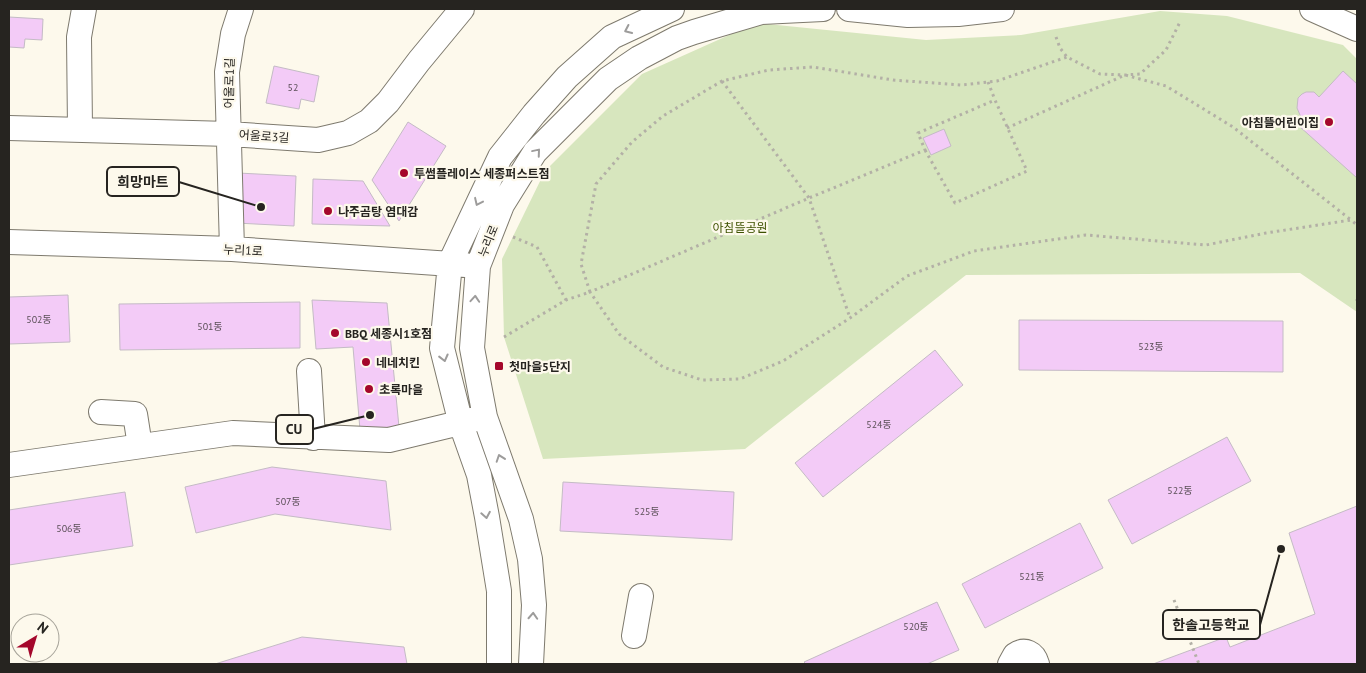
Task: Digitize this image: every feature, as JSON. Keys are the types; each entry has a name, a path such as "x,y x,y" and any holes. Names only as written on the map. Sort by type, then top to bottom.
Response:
{"street":[{"path":"80,129 79,37 84,9"},
{"name":"어울로1길","path":"232,249 228,72 232,34 241,9"},
{"name":"어울로3길","path":"9,128 229,134 318,140 348,133 369,121 388,102 462,9"},
{"name":"누리로","path":"499,664 499,592 479,476 461,424 442,348 450,263 500,157 534,114 567,77 612,37 672,9"},
{"name":"누리로","path":"531,664 534,605 530,559 521,519 485,417 472,348 478,266 502,205 535,152 608,78 639,58 677,38 761,12 823,9"},
{"path":"849,9 908,15 958,14 1002,9"},
{"path":"1312,9 1357,28"},
{"name":"누리1로","path":"9,242 232,249 478,266"},
{"path":"309,371 313,438"},
{"path":"101,412 135,414 140,446"},
{"path":"9,464 233,432 313,438 388,440 485,417"},
{"path":"634,636 641,596"},
{"path":"1010,664 1015,655 1023,652 1031,654 1037,664"}],"path":[{"path":"1056,37 1060,48 1067,57 1100,74 1140,74 1166,50 1180,22"},
{"path":"1067,57 997,81 961,85 893,80 813,67 769,70 722,81 663,116 632,142 596,184 581,264 590,292 619,334 663,368 702,380 740,379 783,361 850,318 907,276 974,251 1086,235 1206,245 1266,233 1352,220"},
{"path":"1007,128 1125,75 1166,86 1234,127 1357,225"},
{"path":"722,81 809,198 850,318"},
{"path":"988,82 1027,171 955,203 925,150 918,133 995,100"},
{"path":"504,337 566,300 590,292 925,150"},
{"path":"511,236 537,247 566,300"},
{"path":"1174,600 1198,664"}],"green space":[{"name":"아침뜰공원","path":"1160,11 1227,16 1343,45 1357,59 1357,312 1300,273 966,275 745,449 543,459 504,337 502,259 545,171 642,74 756,23 926,40 1021,35"}],"building":[{"path":"9,17 43,19 42,40 25,39 24,48 9,47"},
{"path":"274,66 319,76 314,102 301,99 299,109 266,103"},
{"name":"아침뜰어린이집","path":"1343,71 1357,84 1357,178 1299,126 1304,119 1297,108 1298,98 1306,92 1314,92 1319,97"},
{"path":"408,122 446,146 399,221 372,180"},
{"path":"944,129 951,146 931,155 923,138"},
{"path":"238,173 296,176 294,226 236,223"},
{"path":"313,179 363,181 390,226 312,224"},
{"path":"68,295 70,342 9,344 9,297"},
{"path":"312,300 387,303 399,427 360,430 353,347 316,349"},
{"path":"300,302 300,348 120,350 119,304"},
{"path":"1019,320 1283,321 1283,372 1019,370"},
{"path":"935,350 963,385 823,497 795,463"},
{"path":"1227,437 1251,481 1132,544 1108,500"},
{"path":"272,467 386,481 391,530 275,514 196,533 185,487"},
{"path":"563,482 734,492 732,540 560,531"},
{"path":"125,492 133,546 9,565 9,510"},
{"path":"1357,506 1357,664 1153,664 1226,637 1230,647 1315,614 1289,533"},
{"path":"1080,523 1103,568 985,628 962,584"},
{"path":"937,602 959,650 927,664 806,664 804,662"},
{"path":"302,637 404,647 407,664 215,664"}],"place":[{"name":"아침뜰어린이집","path":"1329,122"},
{"name":"투썸플레이스 세종퍼스트점","path":"404,173"},
{"name":"희망마트","path":"261,207"},
{"name":"나주곰탕 염대감","path":"328,211"},
{"name":"BBQ 세종시1호점","path":"335,333"},
{"name":"네네치킨","path":"366,362"},
{"name":"첫마을5단지","path":"499,366"},
{"name":"초록마을","path":"369,389"},
{"name":"CU","path":"370,415"},
{"name":"한솔고등학교","path":"1281,549"}]}
